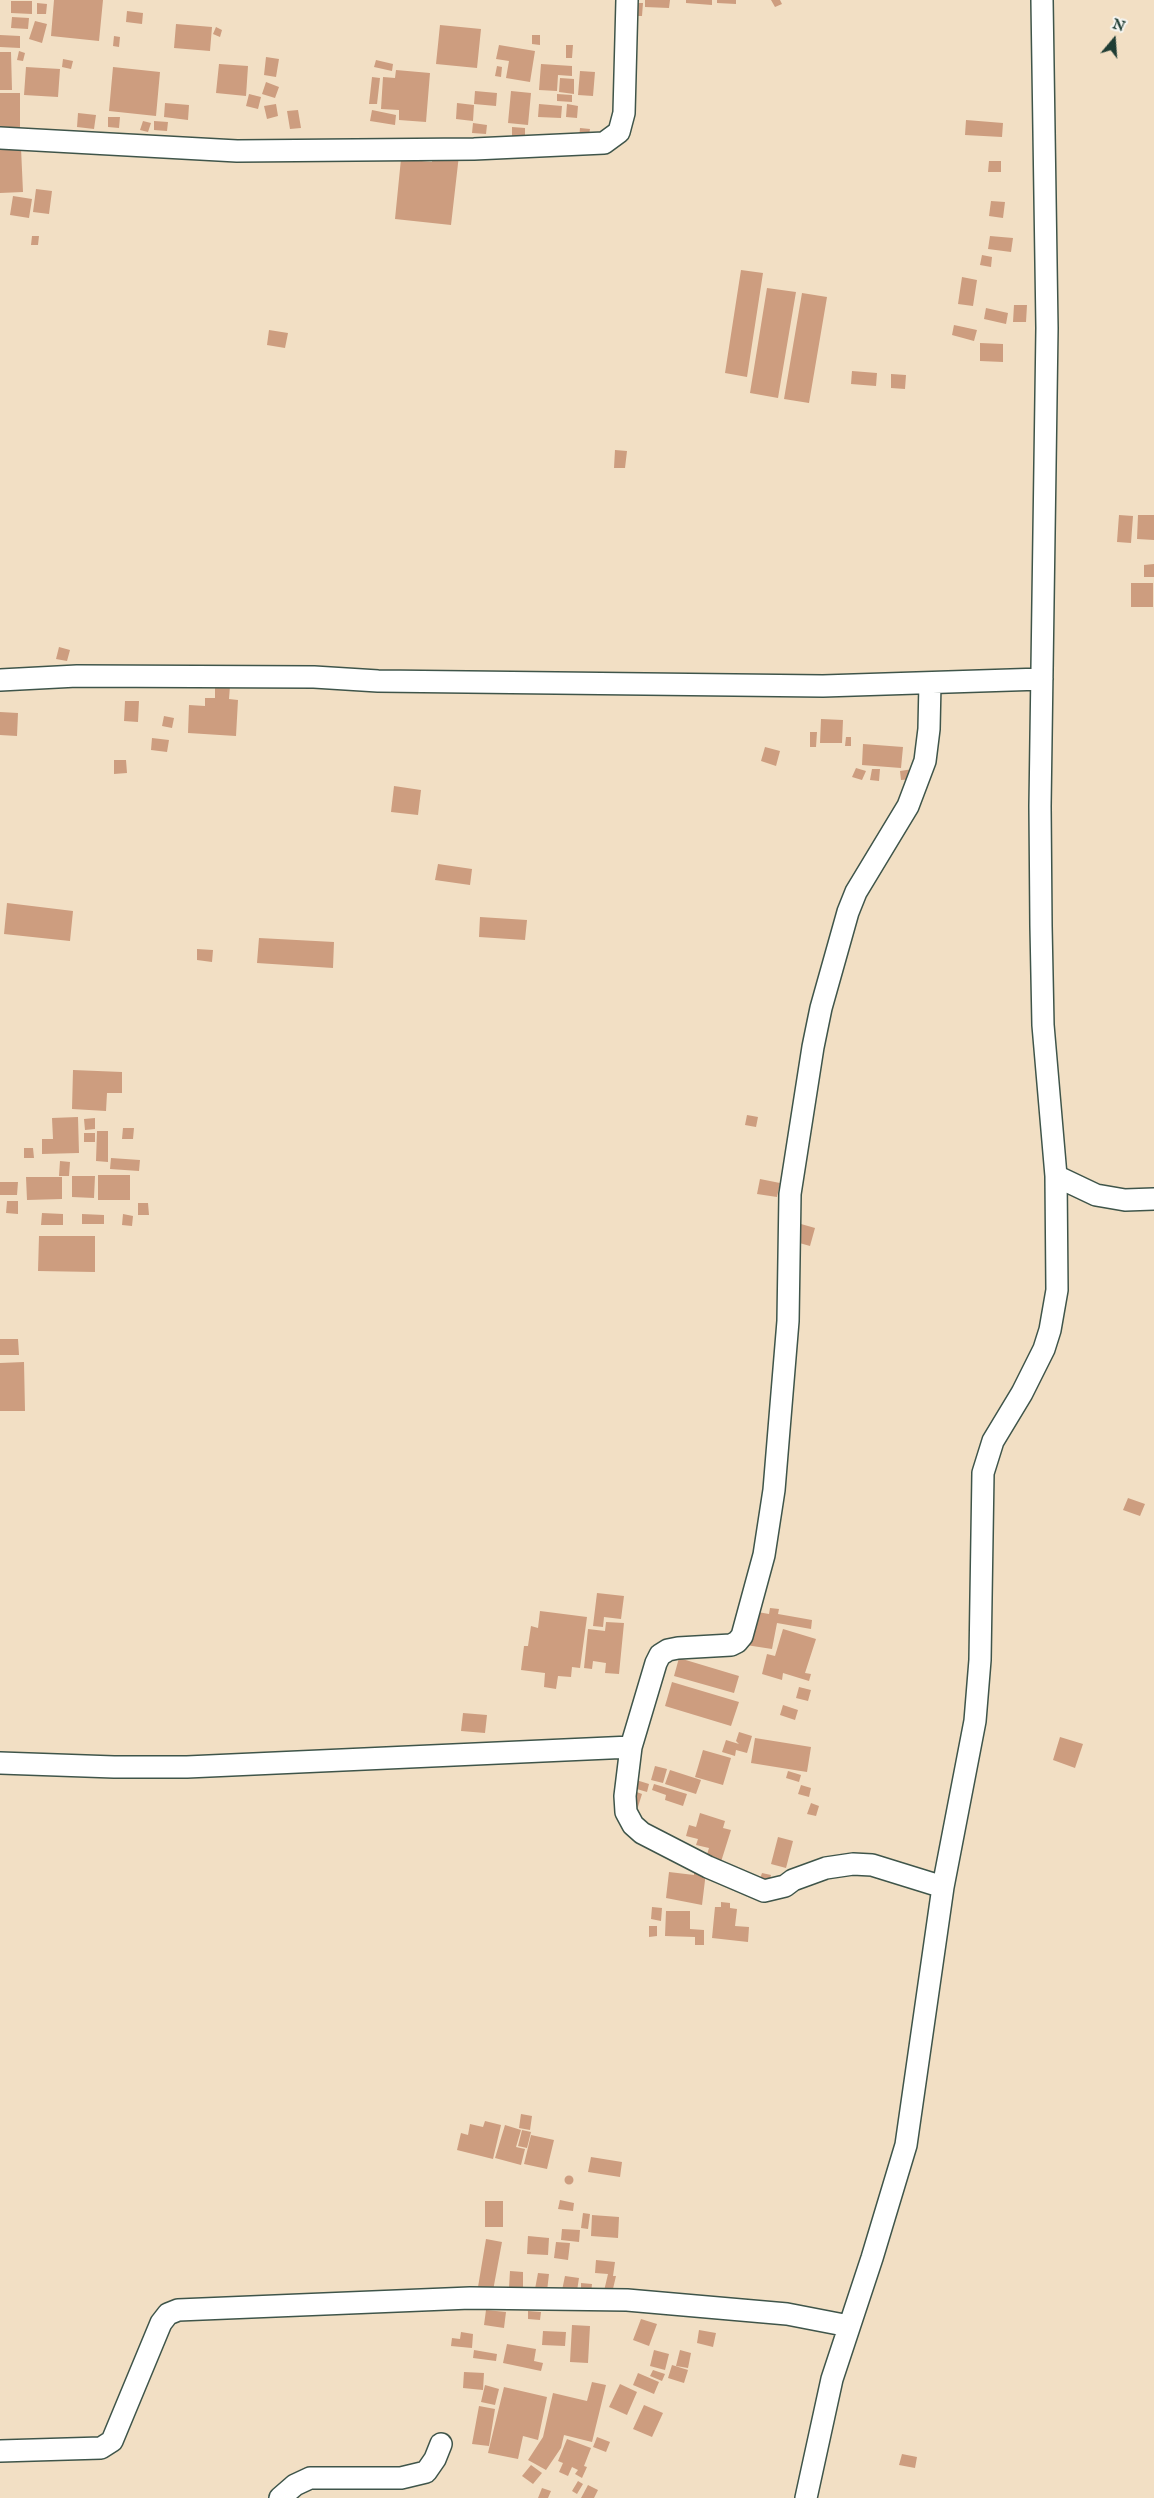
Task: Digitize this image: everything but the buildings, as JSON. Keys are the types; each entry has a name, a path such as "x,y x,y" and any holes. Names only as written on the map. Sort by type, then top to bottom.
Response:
{"street":[{"path":"0,138 237,151 474,149 604,143 619,132 624,112 626,0"},
{"path":"806,2498 832,2379 872,2258 906,2145 943,1887 975,1721 980,1660 983,1473 993,1441 1022,1393 1050,1330 1057,1290 1056,1176 1043,1025 1040,806 1047,328 1042,0"},
{"path":"0,680 77,676 202,676 512,683 548,681 823,686 1042,679"},
{"path":"930,683 929,729 923,768 908,806 884,843 853,899 821,1008 813,1047 790,1194 788,1321 774,1490 764,1555 742,1636 738,1642 731,1645 678,1648 668,1650 660,1655 631,1747 625,1796 626,1812 632,1825 657,1843 764,1891 785,1886 793,1880 826,1868 853,1864 872,1865 943,1887"},
{"path":"1056,1176 1096,1195 1125,1200 1154,1199"},
{"path":"0,1762 114,1767 186,1767 631,1747"},
{"path":"0,2451 101,2448 112,2441 161,2323 168,2314 178,2310 470,2298 628,2300 788,2314 848,2326"},
{"path":"280,2498 296,2485 310,2478 391,2478 426,2472 441,2444"}]}
